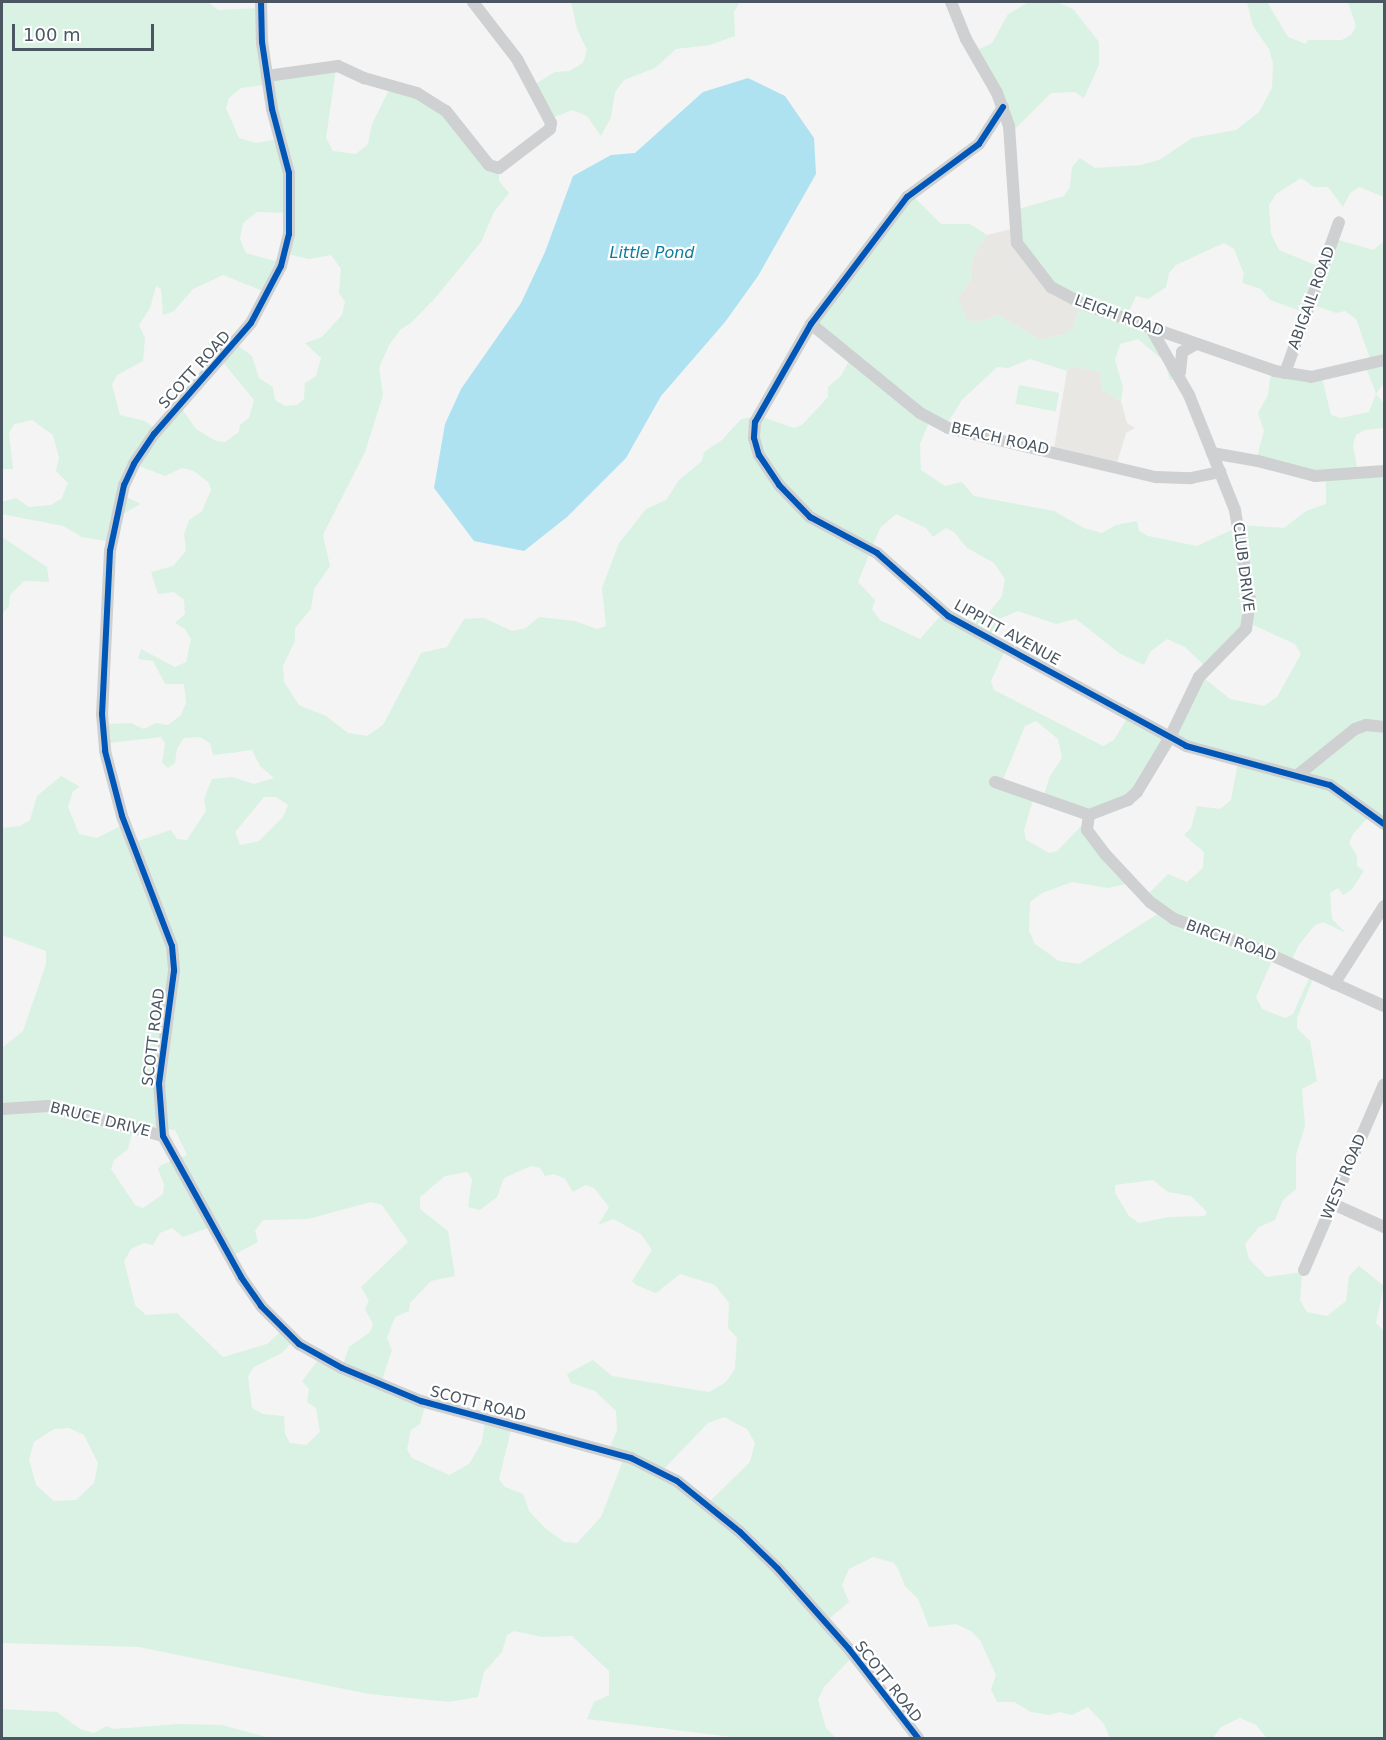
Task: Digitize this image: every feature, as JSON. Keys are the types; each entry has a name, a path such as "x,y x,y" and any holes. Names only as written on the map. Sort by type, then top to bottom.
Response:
{"street":[{"name":"SCOTT ROAD","path":"261,2 267,76 289,173 289,234 281,266 244,332 154,434 134,464 121,497 110,551 102,714 105,751 122,816 172,946 174,971 159,1084 163,1136 241,1277 261,1306 299,1344 342,1368 421,1401 631,1458 677,1481 732,1525 778,1569 849,1649 918,1738"},
{"path":"267,76 338,66 364,78 417,93 446,111 494,168 510,160 550,129 551,123 516,59 473,2"},
{"name":"LEIGH ROAD","path":"951,2 960,28 1003,107 1012,143 1015,236 1027,261 1051,287 1069,299 1285,373 1311,377 1384,360"},
{"name":"LIPPITT AVENUE","path":"1003,107 979,144 907,197 811,324 755,422 754,438 759,455 779,485 810,517 877,553 948,616 1197,751 1299,774 1342,791 1384,824"},
{"name":"ABIGAIL ROAD","path":"1285,373 1339,222"},
{"name":"BEACH ROAD","path":"811,324 920,413 948,428 1156,477 1191,478 1220,472"},
{"name":"CLUB DRIVE","path":"1089,815 1137,792 1170,737 1199,677 1242,636 1250,620 1240,528 1182,379 1150,327"},
{"name":"CLUB DRIVE","path":"1182,379 1179,359 1187,348 1196,344"},
{"path":"1212,453 1258,460 1315,476 1384,471"},
{"path":"1299,774 1317,763 1349,732 1366,725 1384,727"},
{"path":"995,782 1089,815"},
{"name":"BIRCH ROAD","path":"1089,815 1086,826 1090,834 1151,903 1186,925 1260,950 1384,1006"},
{"path":"1334,984 1384,906"},
{"name":"WEST ROAD","path":"1304,1270 1379,1110 1384,1084"},
{"name":"BRUCE DRIVE","path":"2,1109 48,1106 163,1136"},
{"path":"1333,1204 1384,1227"}],"shaded area":[{"path":"1015,228 1080,307 1072,329 1064,334 1040,340 998,315 980,322 967,320 960,309 958,298 971,279 973,255 987,235"},
{"path":"1073,366 1100,372 1102,390 1121,401 1127,423 1135,428 1126,433 1116,466 1054,448 1067,371"}],"green space":[{"path":"2,2 208,2 218,10 263,8 269,77 336,69 326,138 333,151 356,154 368,144 372,124 389,90 408,91 443,109 499,171 499,181 509,193 494,212 481,242 436,297 410,324 401,329 389,345 379,368 383,395 365,452 323,535 330,566 314,589 311,609 295,628 295,641 283,666 284,682 299,705 326,716 348,733 367,736 383,725 421,653 447,647 464,619 484,618 512,631 526,628 539,617 575,621 597,629 606,626 602,588 619,543 646,509 666,500 679,480 702,461 704,452 722,440 741,419 760,416 794,428 802,425 828,397 828,387 841,376 849,361 815,326 829,295 914,197 941,224 970,224 987,235 973,255 971,279 958,298 967,320 980,322 998,315 1040,340 1064,334 1072,329 1080,307 1026,258 1015,210 1064,196 1070,187 1072,167 1080,158 1095,168 1141,165 1161,159 1192,138 1236,130 1259,112 1272,88 1273,63 1269,49 1253,26 1247,2 1267,2 1288,37 1306,44 1308,40 1342,40 1352,34 1356,26 1348,2 1384,2 1384,197 1359,187 1350,193 1343,207 1328,187 1314,187 1301,178 1276,194 1269,205 1271,234 1279,250 1325,269 1339,240 1373,250 1384,241 1384,383 1376,394 1384,403 1384,428 1365,430 1356,435 1353,445 1358,473 1384,472 1384,825 1370,815 1353,834 1349,843 1357,856 1357,866 1364,871 1352,889 1343,895 1338,888 1330,893 1332,919 1346,933 1323,922 1315,925 1298,946 1289,967 1272,961 1256,997 1262,1009 1285,1018 1293,1014 1309,978 1313,979 1297,1018 1297,1028 1310,1041 1317,1081 1302,1089 1305,1126 1296,1155 1296,1189 1283,1200 1275,1220 1259,1227 1245,1244 1249,1259 1267,1277 1302,1272 1300,1300 1307,1312 1327,1316 1346,1301 1349,1276 1359,1266 1384,1286 1376,1323 1384,1331 1384,1738 1267,1738 1256,1725 1240,1718 1221,1727 1213,1738 1110,1738 1104,1724 1088,1707 1072,1715 1059,1712 1050,1715 1031,1712 1014,1702 997,1702 991,1689 996,1675 980,1640 971,1631 956,1624 929,1627 918,1599 905,1586 894,1563 873,1557 849,1569 842,1585 849,1602 825,1622 854,1655 824,1687 818,1700 826,1728 836,1738 740,1738 587,1719 594,1702 609,1695 609,1671 572,1636 542,1637 514,1631 507,1635 502,1652 484,1672 478,1697 449,1702 369,1694 139,1647 2,1643 2,1048 23,1031 46,964 46,951 2,935 2,828 20,826 30,820 37,796 61,776 80,787 73,791 68,807 79,834 97,838 126,823 138,841 171,830 177,839 187,840 206,811 204,799 212,779 232,777 254,784 274,778 260,766 252,750 213,755 210,743 200,737 184,738 177,749 175,763 168,768 162,763 165,743 161,737 109,743 108,724 131,723 144,729 156,723 168,725 181,715 186,703 184,684 165,684 153,661 138,659 141,649 175,667 186,662 191,639 185,629 175,623 185,614 184,600 174,592 158,594 151,572 173,566 186,551 184,534 189,520 202,511 211,490 209,483 194,471 182,468 165,476 137,465 124,496 141,504 117,517 106,541 82,537 63,526 2,514 2,502 16,498 29,507 51,505 62,498 68,483 56,471 59,458 53,435 32,420 14,424 9,433 13,469 2,469","holes":["270,84 279,139 256,143 239,138 226,108 229,98 241,88","257,212 289,213 287,254 309,259 331,255 341,269 339,293 345,302 342,315 322,337 305,343 321,358 316,376 305,383 304,399 297,405 285,406 275,400 273,387 259,378 252,356 223,334 207,343 254,400 249,418 240,425 239,432 225,442 216,441 196,429 180,406 158,430 145,421 120,415 112,385 117,375 143,361 145,338 139,325 150,308 156,286 161,289 163,315 174,311 193,289 223,275 270,294 282,263 246,253 240,239 243,223","1224,243 1234,249 1244,274 1242,283 1261,289 1270,300 1309,314 1314,305 1336,313 1345,311 1356,319 1372,364 1367,370 1376,394 1369,412 1341,418 1331,415 1322,378 1271,372 1268,395 1258,413 1264,431 1256,460 1326,480 1326,504 1306,511 1284,528 1242,525 1197,546 1148,536 1139,531 1137,521 1116,525 1102,533 1084,528 1054,511 974,496 962,482 945,486 921,470 920,444 930,420 946,425 962,400 997,367 1008,368 1030,359 1067,371 1073,366 1100,372 1102,390 1121,401 1123,387 1115,360 1120,344 1138,339 1164,361 1170,380 1177,379 1148,329 1126,318 1136,296 1148,299 1166,287 1169,273 1176,265","896,514 926,528 933,537 946,528 954,532 967,548 994,563 1005,579 1002,596 987,615 959,623 943,613 920,639 880,620 872,609 875,600 858,582 880,528","1018,611 1056,624 1076,619 1119,653 1144,665 1150,652 1167,639 1185,647 1206,667 1253,625 1295,644 1301,654 1277,697 1264,706 1230,699 1200,675 1168,736 1129,715 1114,740 1103,746 994,690 991,681 1005,650 989,639 999,619","1036,721 1058,739 1062,758 1050,776 1043,798 1100,812 1147,785 1170,738 1238,762 1231,800 1220,809 1197,806 1191,828 1184,835 1204,852 1203,868 1187,882 1168,874 1145,897 1159,913 1079,964 1059,961 1035,944 1029,931 1030,902 1042,893 1072,882 1108,888 1131,883 1087,820 1057,851 1049,853 1026,840 1024,830 1034,797 1002,782 1025,726","264,797 276,797 288,805 283,817 259,841 240,845 235,832","134,1126 175,1130 187,1155 161,1165 158,1169 164,1184 163,1194 143,1208 135,1205 111,1169 114,1160 128,1149","531,1166 540,1168 545,1176 554,1174 565,1179 573,1192 586,1185 594,1188 609,1207 598,1225 613,1219 641,1234 652,1250 632,1281 636,1285 656,1293 680,1274 715,1285 729,1303 728,1328 737,1338 735,1369 726,1382 709,1392 612,1376 593,1360 567,1374 571,1383 595,1391 616,1411 617,1430 608,1452 621,1458 622,1463 601,1517 577,1543 564,1542 545,1528 529,1511 523,1494 505,1487 499,1479 512,1426 485,1419 482,1442 469,1464 449,1475 412,1458 407,1449 411,1430 420,1424 426,1402 381,1383 392,1350 387,1338 395,1317 409,1311 410,1303 431,1281 455,1276 448,1231 420,1209 420,1197 445,1176 467,1172 472,1179 468,1207 480,1210 497,1197 504,1178","1153,1180 1168,1192 1191,1196 1207,1212 1205,1216 1169,1217 1139,1223 1129,1216 1115,1193 1115,1185","371,1202 382,1205 408,1242 361,1287 369,1301 365,1309 373,1324 370,1332 349,1347 341,1370 318,1360 302,1381 309,1389 307,1402 316,1408 320,1432 306,1445 290,1443 285,1434 284,1416 263,1414 252,1408 248,1376 254,1367 282,1353 293,1341 280,1327 279,1333 267,1344 223,1357 177,1313 146,1315 135,1305 124,1261 131,1249 144,1243 153,1245 160,1233 172,1228 183,1237 216,1225 232,1256 258,1242 255,1231 263,1220 308,1219","724,1417 747,1429 755,1443 750,1462 706,1505 661,1472 708,1423","69,1428 84,1435 98,1463 94,1483 76,1500 54,1501 36,1485 29,1459 34,1442 54,1429"]},
{"path":"571,2 740,2 734,12 735,36 710,45 676,49 655,68 624,80 615,92 611,117 601,136 587,116 572,110 550,119 534,85 555,72 569,71 583,63 587,50 577,29"},
{"path":"1029,2 1059,3 1073,9 1099,42 1099,65 1084,98 1075,92 1051,93 1012,132 975,51 992,43 1008,14"},
{"path":"1019,385 1059,393 1056,411 1015,404"},
{"path":"2,537 47,567 49,582 24,581 10,595 9,606 2,614"},
{"path":"2,1709 57,1712 80,1729 94,1733 107,1726 113,1729 179,1724 222,1725 270,1738 2,1738"}],"water":[{"name":"Little Pond","path":"748,78 785,96 814,138 816,174 758,276 725,322 661,396 626,458 567,517 524,551 474,541 434,488 445,424 461,389 521,303 545,252 573,176 611,155 635,153 703,92"}],"cycle path":[{"path":"261,2 262,42 272,109 289,173 289,234 281,266 251,323 154,434 134,464 124,485 110,551 102,714 105,751 122,816 172,946 174,971 159,1084 163,1136 241,1277 261,1306 299,1344 342,1368 421,1401 631,1458 677,1481 740,1532 778,1569 849,1649 918,1738"},
{"path":"1003,107 979,144 907,197 811,324 755,422 754,438 759,455 779,485 810,517 877,553 948,616 1186,746 1330,785 1384,824"}]}
